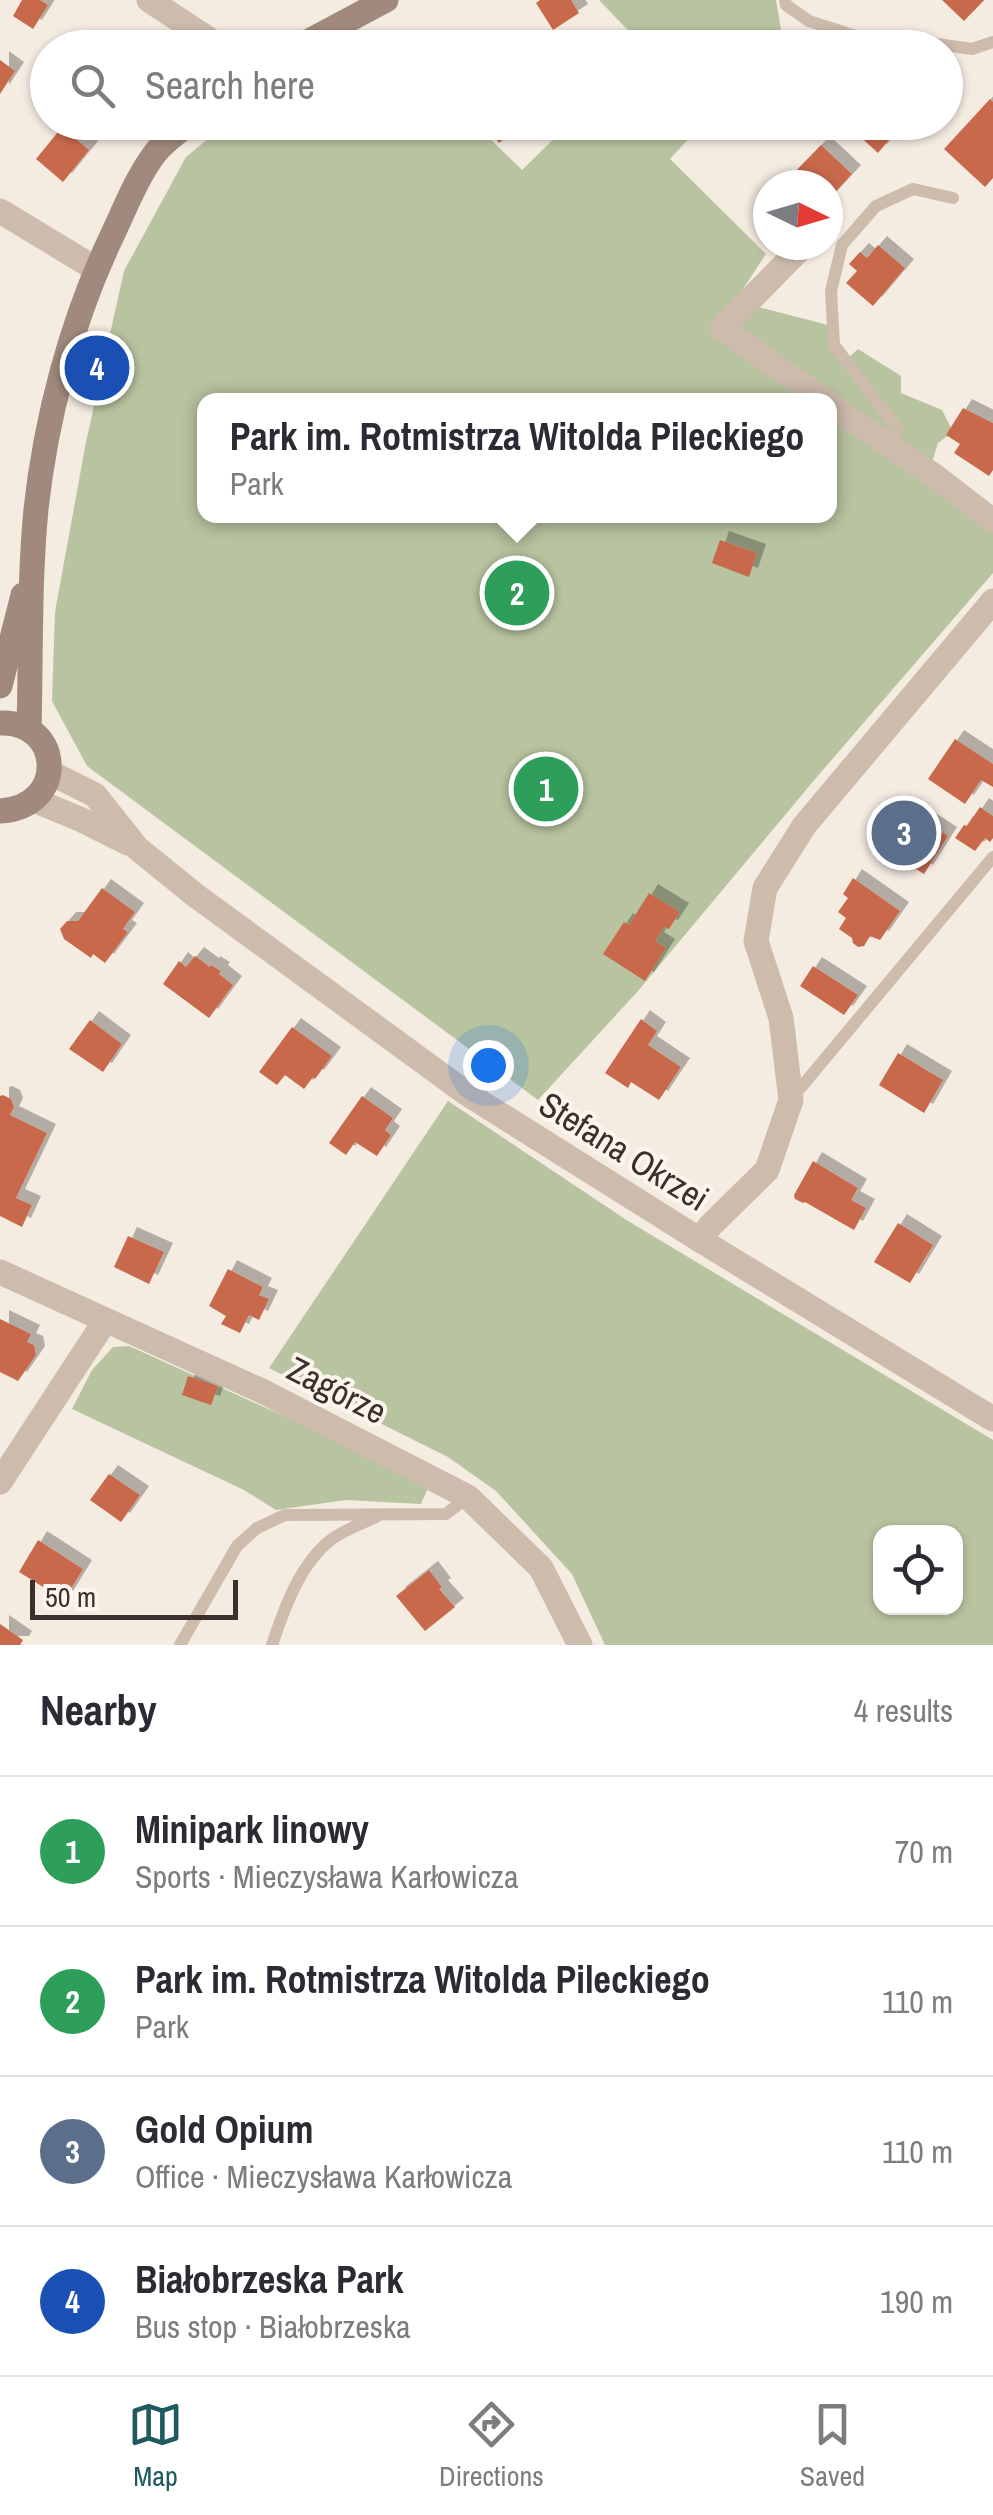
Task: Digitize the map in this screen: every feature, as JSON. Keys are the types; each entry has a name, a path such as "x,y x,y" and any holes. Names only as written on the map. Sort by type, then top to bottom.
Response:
{"street":[{"path":"149,0 195,30"},
{"path":"330,30 386,0"},
{"path":"29,729 36,507 63,367 96,269 129,199 157,151 170,140"},
{"path":"0,212 96,269"},
{"path":"789,260 722,328 813,393"},
{"path":"837,410 993,521"},
{"path":"1,676 33,561"},
{"path":"700,1240 767,1170 791,1100 781,1018 756,941 765,888 804,826 993,600"},
{"path":"0,723 18,724 41,740 49,772 44,788 34,800 19,809 0,812"},
{"name":"Stefana Okrzei","path":"49,772 95,795 137,848"},
{"name":"Stefana Okrzei","path":"34,800 137,848 195,895 466,1093 993,1419"},
{"name":"Zagórze","path":"0,1272 264,1392 468,1497 541,1568 580,1645"},
{"path":"0,1482 105,1321"}],"lane":[{"path":"785,0 786,5 809,20 838,30"},
{"path":"963,48 993,42"},
{"path":"894,449 897,428 834,345 831,291 842,245 876,206 913,189 954,198"},
{"path":"791,1100 993,856"},
{"path":"180,1645 238,1546 257,1528 285,1515 446,1514 468,1497"},
{"path":"272,1645 293,1592 323,1547 334,1537 382,1514"}],"green space":[{"path":"599,0 776,0 781,30 628,30"},
{"path":"206,140 491,140 522,170 553,140 687,140 670,159 753,241 753,260 762,260 735,301 836,327 843,363 858,349 901,376 901,393 942,410 953,432 938,443 928,475 993,527 993,573 638,991 538,1100 87,766 52,701 55,612 86,442 124,271 186,157"},
{"path":"448,1101 628,1221 993,1440 993,1645 605,1645 572,1574 496,1491 448,1457 269,1368"},
{"path":"129,1346 405,1471 428,1488 421,1504 346,1500 276,1510 244,1490 72,1409 92,1370 113,1347"}],"building":[{"path":"22,0 40,0 48,5 33,29 13,16"},
{"path":"571,0 579,13 553,30 536,3"},
{"path":"942,0 984,0 964,21"},
{"path":"0,60 15,71 0,94"},
{"path":"990,99 993,102 993,178 985,187 944,149 952,140 963,140 963,128"},
{"path":"51,140 77,140 89,150 63,182 36,159"},
{"path":"864,140 889,140 878,153"},
{"path":"821,145 852,174 843,184 843,170 797,170"},
{"path":"878,245 905,268 873,306 846,283 857,271 849,264 860,252 867,258"},
{"path":"963,408 993,423 993,470 989,476 954,453 960,444 946,435"},
{"path":"720,540 757,553 749,577 712,563"},
{"path":"955,739 993,764 993,787 981,780 965,804 928,779"},
{"path":"980,807 993,816 993,838 990,842 985,838 975,851 955,838"},
{"path":"908,810 948,836 924,874 883,848"},
{"path":"853,878 900,911 880,940 870,936 864,946 858,947 839,929 846,918 838,912 848,898 843,894"},
{"path":"102,888 135,912 123,929 128,932 105,963 64,939 60,929 67,921 78,921"},
{"path":"649,893 680,912 655,941 666,948 645,981 603,954 624,922 629,925"},
{"path":"195,956 221,971 219,974 233,985 209,1018 163,984 179,961 186,967"},
{"path":"813,966 858,995 844,1015 800,986"},
{"path":"641,1019 657,1031 648,1045 681,1067 659,1100 631,1082 628,1088 605,1073"},
{"path":"90,1020 122,1044 103,1072 69,1049"},
{"path":"292,1027 332,1056 304,1089 285,1075 277,1085 259,1072"},
{"path":"898,1053 943,1080 924,1113 879,1085"},
{"path":"3,1095 11,1099 14,1107 10,1115 47,1133 16,1198 32,1205 22,1227 0,1216"},
{"path":"362,1096 393,1118 385,1130 391,1135 377,1156 355,1142 346,1155 329,1143"},
{"path":"813,1161 858,1188 851,1200 866,1208 854,1230 795,1199"},
{"path":"898,1223 933,1245 910,1283 874,1262"},
{"path":"128,1236 164,1252 149,1284 114,1267"},
{"path":"228,1269 263,1287 259,1295 269,1299 259,1320 249,1315 240,1333 221,1324 226,1316 209,1306"},
{"path":"0,1319 31,1334 27,1342 34,1345 36,1355 18,1381 0,1372"},
{"path":"188,1376 218,1386 211,1405 182,1395"},
{"path":"109,1474 140,1495 121,1522 90,1500"},
{"path":"38,1540 83,1569 64,1600 19,1572"},
{"path":"429,1570 455,1607 425,1631 396,1596"},
{"path":"0,1624 23,1640 20,1645 0,1645"}],"place":[{"name":"Białobrzeska Park","path":"97,368"},
{"name":"Park im. Rotmistrza Witolda Pileckiego","path":"517,593"},
{"name":"Minipark linowy","path":"546,789"},
{"name":"Gold Opium","path":"904,833"}]}
